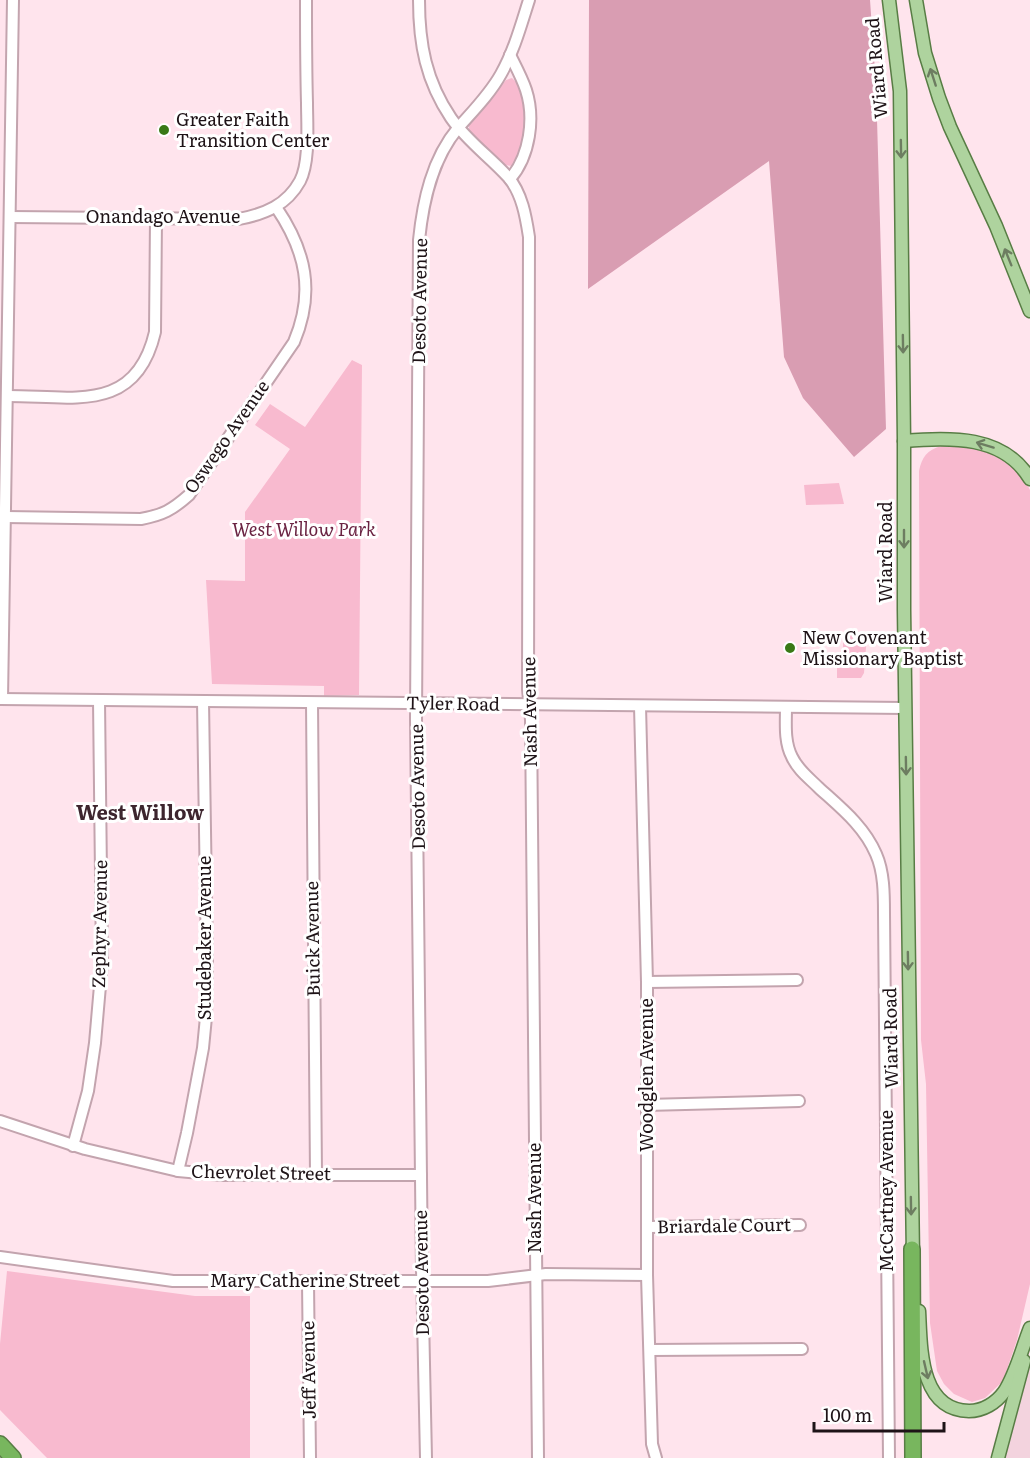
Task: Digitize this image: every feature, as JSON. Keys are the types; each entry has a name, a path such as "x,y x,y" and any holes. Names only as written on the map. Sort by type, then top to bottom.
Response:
{"highway":[{"path":"912,1249 913,1458"},
{"path":"0,1444 13,1458"}],"main road":[{"name":"Wiard Road","path":"889,0 900,91 912,1249 925,1371 929,1385 946,1405 972,1411 986,1408 997,1400 1009,1382 1030,1327"},
{"path":"916,0 925,53 939,98 996,226 1030,311"},
{"path":"904,441 939,438 978,442 995,448 1013,459 1030,479"},
{"path":"998,1458 1022,1371 1030,1327"}],"street":[{"path":"1,699 8,396 4,339 10,217 13,0"},
{"name":"Onandago Avenue","path":"10,217 239,219 265,213 276,207 292,193 301,179 304,166 307,139 306,0"},
{"name":"Nash Avenue","path":"419,0 419,32 427,73 433,88 459,128 480,152 510,179 526,216 529,237 530,704 537,1458"},
{"name":"Desoto Avenue","path":"426,1458 416,703 419,240 422,208 430,181 451,138 495,83 510,56 529,0"},
{"path":"510,56 526,90 530,107 530,129 525,152 510,179"},
{"name":"Oswego Avenue","path":"6,517 141,519 160,516 189,495 294,342 300,327 306,295 304,264 292,232 276,207"},
{"path":"8,396 98,395 122,386 138,373 151,349 155,332 156,218"},
{"name":"Tyler Road","path":"1,699 905,708"},
{"name":"Zephyr Avenue","path":"73,1146 88,1091 102,963 99,700"},
{"name":"Studebaker Avenue","path":"178,1171 203,1048 206,1017 203,701"},
{"name":"Buick Avenue","path":"312,703 316,1175"},
{"name":"Woodglen Avenue","path":"640,706 646,982 647,1275 652,1444 656,1458"},
{"name":"McCartney Avenue","path":"786,707 786,736 790,755 800,771 855,821 868,838 877,856 882,874 885,925 889,1458"},
{"path":"646,982 797,980"},
{"path":"646,1105 799,1101"},
{"name":"Chevrolet Street","path":"0,1121 73,1146 178,1171 222,1175 421,1175"},
{"name":"Briardale Court","path":"648,1227 801,1225"},
{"name":"Mary Catherine Street","path":"0,1257 173,1281 422,1282 488,1281 535,1275 647,1275"},
{"name":"Jeff Avenue","path":"308,1282 310,1458"},
{"path":"650,1350 802,1349"}],"shaded area":[{"path":"589,0 870,0 876,85 886,429 854,457 803,398 784,357 769,161 588,289"},
{"path":"1030,1354 1030,1458 1002,1458 1021,1388"}],"green space":[{"path":"512,78 521,95 524,122 520,149 512,166 505,165 469,131 469,125 506,80"},
{"name":"West Willow Park","path":"352,360 362,365 359,695 324,696 324,686 212,684 206,580 245,581 245,512 290,449 255,425 270,404 305,427"},
{"path":"941,446 992,452 1011,462 1018,469 1030,490 1030,1284 1017,1340 1003,1381 985,1398 972,1402 954,1394 944,1384 937,1371 930,1323 926,1084 921,1040 919,471 926,455"},
{"path":"839,483 844,504 806,505 804,485"},
{"path":"843,634 867,635 864,673 861,678 837,678 837,667 843,667"},
{"path":"7,1271 195,1296 250,1296 250,1458 47,1458 0,1410 0,1344"}],"place":[{"name":"Greater Faith Transition Center","path":"164,130"},
{"name":"New Covenant Missionary Baptist","path":"790,648"}],"district":[{"name":"West Willow","path":"140,813"}]}
